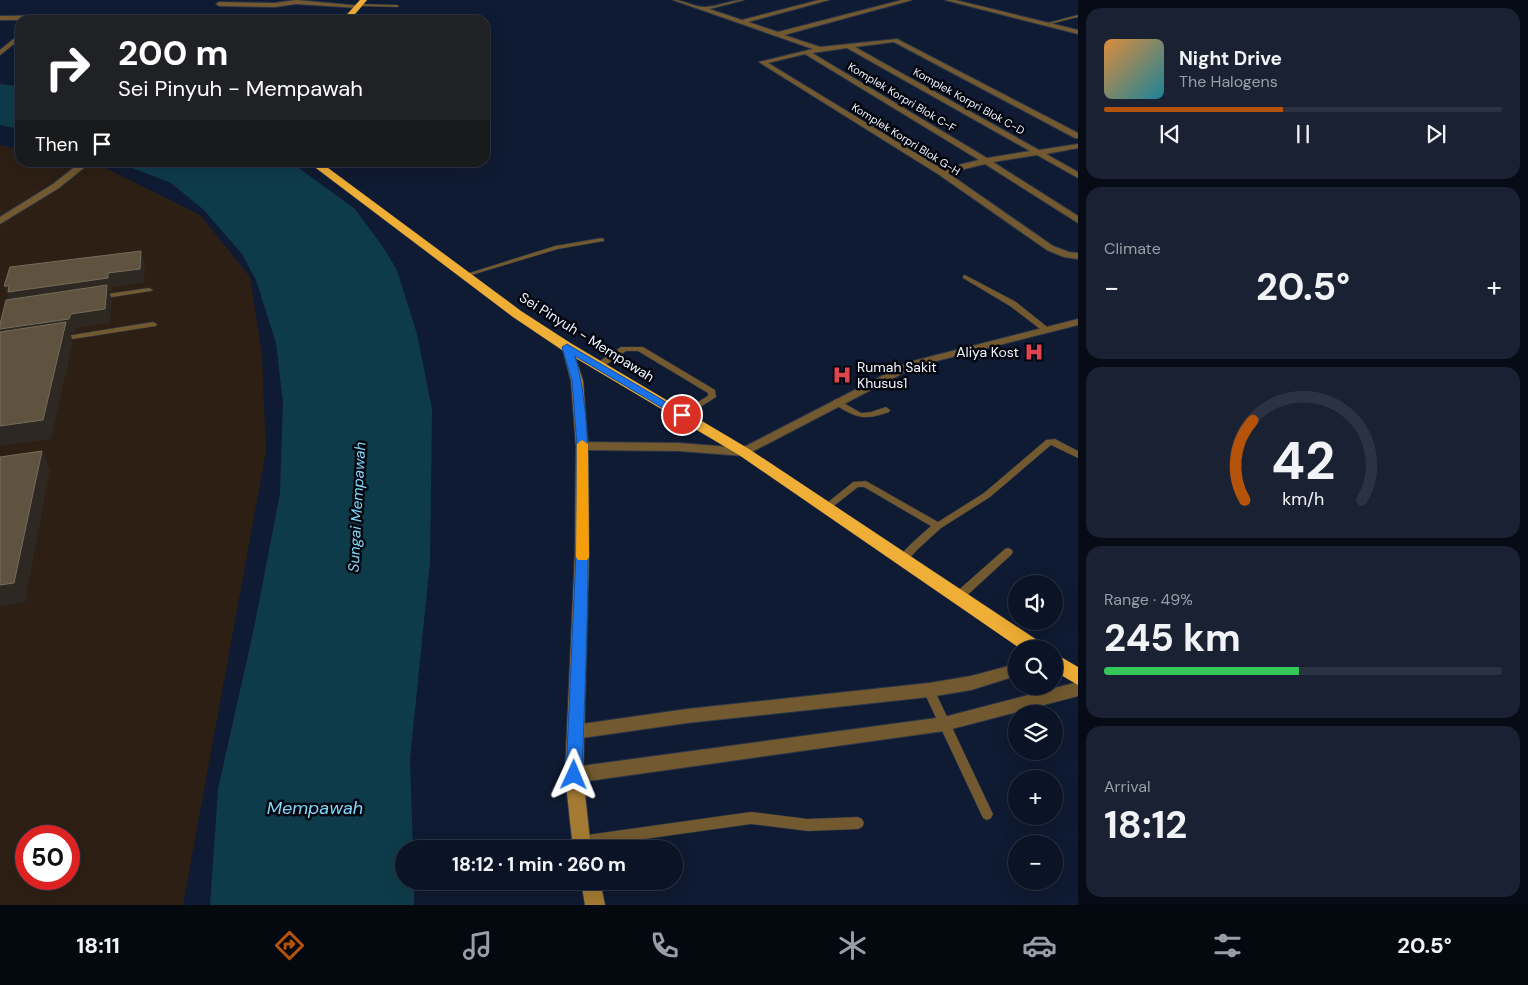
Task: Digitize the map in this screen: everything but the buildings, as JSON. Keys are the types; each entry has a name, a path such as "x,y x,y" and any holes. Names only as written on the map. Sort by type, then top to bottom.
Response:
{"highway":[{"path":"350,15 361,3"},
{"name":"Sei Pinyuh - Mempawah","path":"320,167 517,314 567,347 604,362 827,507 909,552 966,590 1025,640"},
{"path":"1063,667 1078,677"}],"main road":[{"path":"567,347 577,381 582,446 582,553 574,775 580,840"},
{"path":"592,890 595,905"}],"street":[{"path":"676,0 820,49"},
{"path":"704,9 741,0"},
{"path":"741,22 826,0"},
{"path":"778,34 909,0"},
{"path":"948,0 1078,32"},
{"path":"219,4 361,3"},
{"path":"0,18 15,18"},
{"path":"0,54 15,40"},
{"path":"806,52 895,40 1078,136"},
{"name":"Komplek Korpri Blok C-D","path":"849,46 1078,175"},
{"name":"Komplek Korpri Blok C-F","path":"806,52 986,161 1078,220"},
{"name":"Komplek Korpri Blok G-H","path":"806,52 762,62 941,172 1050,248 1067,255 1078,256"},
{"path":"941,172 986,161 1078,146"},
{"path":"0,221 56,186 80,167"},
{"path":"582,446 679,447 744,452 913,364 1078,322"},
{"path":"575,732 687,716 929,690 971,683 1008,672"},
{"path":"574,775 944,724 1078,689"}],"lane":[{"path":"361,3 397,6"},
{"path":"1046,24 1078,16"},
{"path":"466,275 557,247 602,240"},
{"path":"964,277 1013,304 1048,330"},
{"path":"93,298 149,290"},
{"path":"48,340 154,324"},
{"path":"604,362 628,348 640,349 710,390 713,395 712,397 684,414"},
{"path":"837,402 858,415 865,417 886,410"},
{"path":"909,552 938,526 987,495 1049,442 1055,442 1078,455"},
{"path":"827,507 856,484 866,484 938,526"},
{"path":"966,590 1008,552"},
{"path":"929,690 987,814"},
{"path":"612,840 751,818 808,825 858,824"}],"shaded area":[{"path":"0,145 15,148 15,167 106,168 200,215 250,277 262,355 266,451 183,905 0,905"}],"water":[{"path":"0,84 15,86 15,128 0,125"},
{"name":"Mempawah","path":"129,167 297,167 355,209 383,247 397,270 417,334 432,409 430,562 410,759 413,840 395,840 395,890 414,890 414,905 210,905 218,789 254,628 280,493 283,402 276,343 256,280 242,254 204,210 171,183"}],"slow traffic":[{"path":"582,444 582,557"}],"place":[{"name":"Aliya Kost","path":"1034,352"},
{"name":"Rumah Sakit Khusus1","path":"842,375"}],"route":[{"path":"574,775 582,553 582,446 577,381 567,347 682,415"}],"water label":[{"name":"Sungai Mempawah","path":"357,507"}]}
